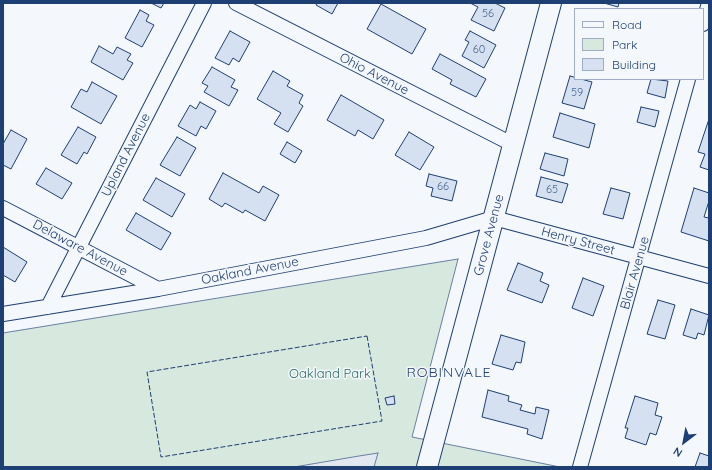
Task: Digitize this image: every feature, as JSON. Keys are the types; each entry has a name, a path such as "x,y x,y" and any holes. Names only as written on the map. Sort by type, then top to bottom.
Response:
{"street":[{"name":"Upland Avenue","path":"48,307 204,3"},
{"name":"Ohio Avenue","path":"236,3 512,144"},
{"name":"Grove Avenue","path":"427,467 494,218 512,144 551,3"},
{"path":"704,20 709,3"},
{"name":"Blair Avenue","path":"580,466 688,80"},
{"name":"Delaware Avenue","path":"3,208 158,289"},
{"name":"Henry Street","path":"494,218 709,276"},
{"name":"Oakland Avenue","path":"3,314 158,289 426,238 494,218"}],"green space":[{"name":"Oakland Park","path":"458,259 412,437 560,467 3,467 3,333"}],"shaded area":[{"path":"378,453 374,467 294,467 359,456"}],"building":[{"path":"151,3 164,3 161,8"},
{"path":"317,3 338,3 332,14 316,5"},
{"path":"470,3 495,3 505,8 494,31 471,20 478,7"},
{"path":"604,3 619,3 618,7"},
{"path":"381,4 426,29 412,54 367,29"},
{"path":"140,10 149,15 146,21 154,25 142,47 125,38"},
{"path":"230,31 250,42 239,62 233,58 229,65 215,58"},
{"path":"470,31 496,45 484,68 462,56 469,42 465,40"},
{"path":"99,46 113,54 117,47 131,54 127,60 133,63 123,80 91,62"},
{"path":"440,54 486,79 476,97 450,84 452,80 432,69"},
{"path":"212,67 235,80 231,87 238,90 229,106 204,92 208,86 202,83"},
{"path":"273,71 290,81 287,86 303,95 299,103 303,106 288,132 274,124 281,113 257,99"},
{"path":"570,76 574,77 574,80 592,82 584,109 562,103"},
{"path":"651,80 668,81 665,98 647,93"},
{"path":"92,82 117,96 101,124 71,107 81,89 87,92"},
{"path":"341,95 384,120 373,139 358,130 355,136 327,120"},
{"path":"200,102 216,111 206,129 201,126 196,136 178,126 190,105 196,109"},
{"path":"641,107 659,111 655,127 637,122"},
{"path":"560,113 595,124 589,148 553,137"},
{"path":"708,122 709,170 700,167 705,154 698,152"},
{"path":"78,127 96,137 87,154 84,152 77,164 61,155"},
{"path":"11,130 27,139 11,169 3,165 3,144"},
{"path":"409,132 434,147 420,170 395,155"},
{"path":"177,137 196,148 180,176 160,165"},
{"path":"287,142 302,151 295,163 280,154"},
{"path":"545,153 568,159 564,176 540,169"},
{"path":"46,168 72,183 62,199 36,184"},
{"path":"223,173 259,193 263,186 279,195 265,221 245,210 243,213 225,203 222,207 209,199"},
{"path":"429,174 457,181 452,201 431,196 433,188 426,186"},
{"path":"541,177 568,184 562,203 536,196"},
{"path":"156,178 185,194 172,217 143,200"},
{"path":"611,188 630,193 623,219 603,214"},
{"path":"694,188 709,193 709,201 704,217 709,218 709,241 681,232"},
{"path":"136,213 171,233 161,250 126,230"},
{"path":"3,247 27,262 15,282 3,275"},
{"path":"518,263 543,273 540,281 549,285 542,303 507,290"},
{"path":"583,278 604,286 593,316 572,308"},
{"path":"658,300 675,305 665,339 647,334"},
{"path":"691,309 709,315 704,335 698,333 696,339 683,335"},
{"path":"501,335 525,342 521,363 516,362 513,370 492,364"},
{"path":"488,390 509,396 508,401 522,405 520,410 535,414 536,407 549,410 542,439 527,434 528,429 482,417"},
{"path":"394,396 395,404 387,405 385,398"},
{"path":"635,396 658,403 655,415 662,417 656,435 650,433 646,445 625,438 628,428 625,428"},
{"path":"700,453 709,456 709,467 695,467"}],"fence":[{"path":"367,336 382,421 161,457 147,372 367,336"}],"district":[{"name":"ROBINVALE","path":"449,373"}]}
